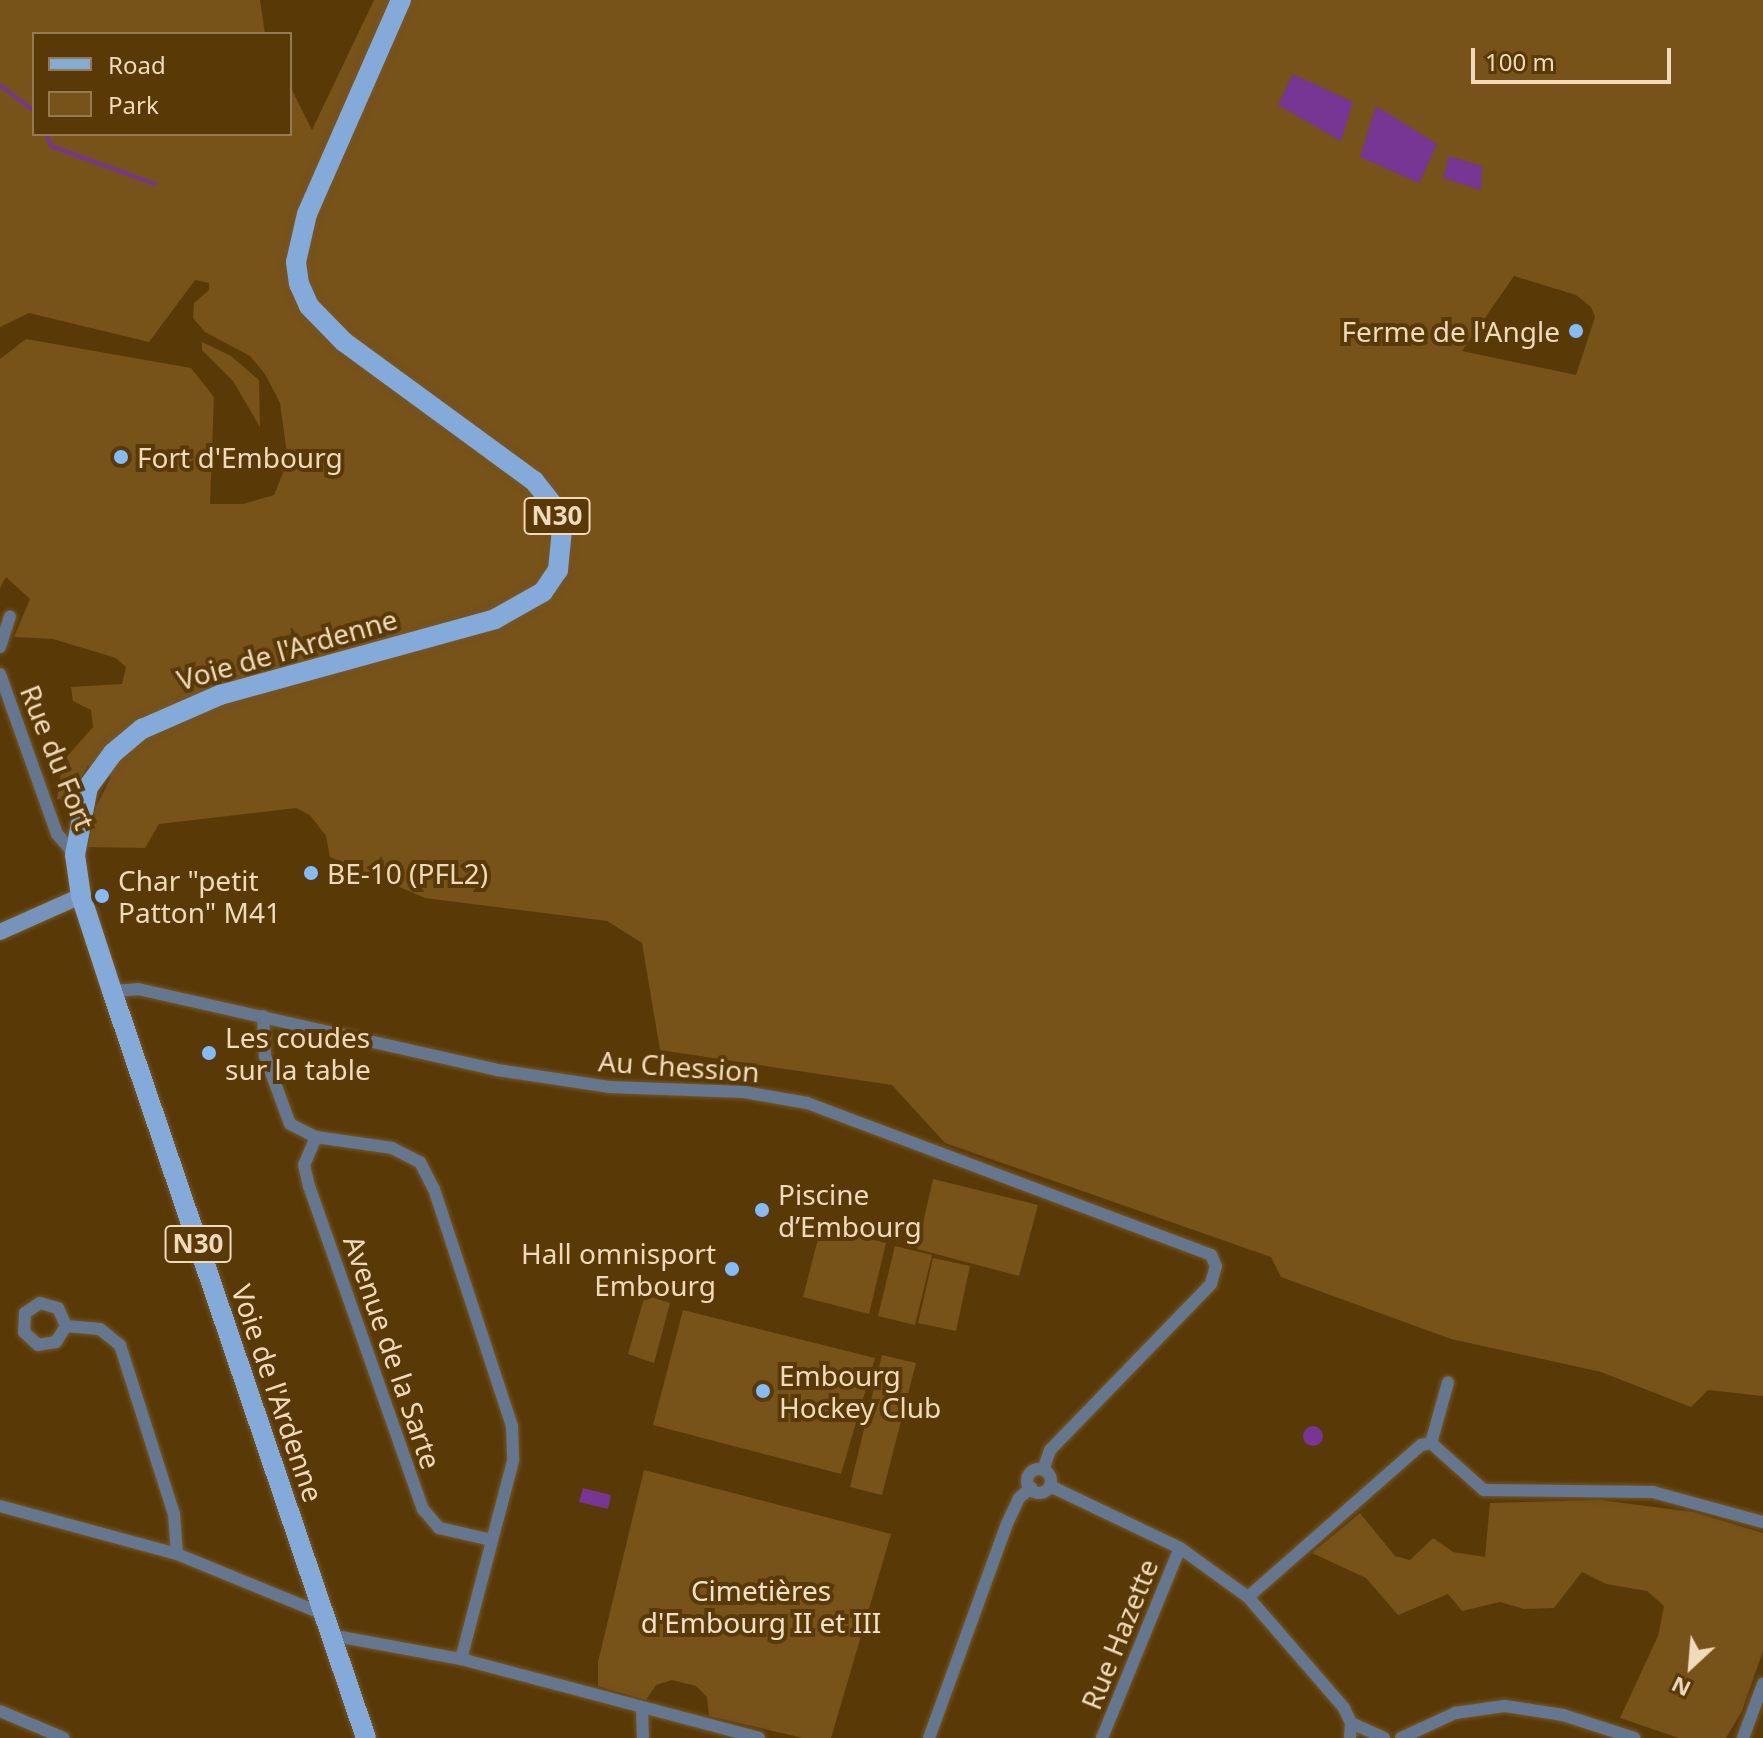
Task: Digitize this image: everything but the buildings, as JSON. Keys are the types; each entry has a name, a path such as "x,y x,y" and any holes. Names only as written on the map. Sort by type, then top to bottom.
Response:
{"main road":[{"name":"Voie de l'Ardenne","path":"366,1738 112,991 81,896 75,855 88,787 113,753 142,729 220,695 495,619 543,592 558,570 562,529 553,505 534,481 326,327 309,306 296,273 307,214 401,0"}],"street":[{"path":"0,647 10,617"},
{"name":"Rue du Fort","path":"0,674 57,834 75,855"},
{"path":"0,932 81,896"},
{"name":"Au Chession","path":"112,991 138,989 497,1070 609,1087 744,1092 807,1103 1199,1246 1216,1266 1205,1292 1050,1450 1043,1470"},
{"path":"263,1016 265,1056 290,1124 316,1137 392,1148 420,1162 434,1189 516,1442 461,1659"},
{"name":"Avenue de la Sarte","path":"316,1137 304,1165 309,1186 423,1509 439,1528 492,1540"},
{"path":"66,1326 100,1329 120,1345 174,1514 177,1554"},
{"path":"1431,1443 1448,1382"},
{"path":"1431,1443 1484,1490 1653,1492 1763,1522"},
{"path":"1248,1597 1421,1445 1431,1443"},
{"path":"1031,1488 1030,1474 1043,1470 1049,1475 1050,1486"},
{"path":"1031,1488 1041,1492 1050,1486"},
{"path":"1050,1486 1180,1548 1248,1597 1344,1708 1351,1723 1350,1738"},
{"path":"929,1738 1006,1526 1019,1498 1031,1488"},
{"path":"0,1506 177,1554 323,1614"},
{"name":"Rue Hazette","path":"1102,1738 1180,1548"},
{"path":"330,1635 461,1659 642,1710 759,1738"},
{"path":"1743,1738 1763,1684"},
{"path":"1401,1738 1455,1713 1505,1706 1563,1715 1634,1738"},
{"path":"642,1710 643,1738"},
{"path":"0,1711 64,1738"},
{"path":"1351,1723 1384,1738"}],"green space":[{"path":"0,0 260,0 265,32 32,32 32,136 292,136 292,90 312,130 374,0 1763,0 1763,1396 1708,1390 1691,1407 1601,1372 1451,1339 1281,1277 1271,1257 945,1143 892,1085 660,1050 642,943 607,921 425,898 330,857 326,836 310,815 296,808 159,824 145,848 88,847 96,807 111,777 88,765 70,800 57,799 63,761 93,727 91,710 73,701 71,687 122,684 126,667 116,658 53,639 14,637 30,599 6,577 0,588 0,359 26,339 191,368 214,397 210,504 243,504 274,495 288,461 280,403 265,374 250,356 205,332 193,318 194,303 209,290 209,283 195,280 149,342 29,313 0,327","holes":["1514,276 1576,295 1591,307 1595,317 1576,375 1462,351"]},
{"path":"202,342 231,356 259,380 260,427 233,381 202,350"},
{"path":"933,1179 1038,1205 1019,1276 917,1249"},
{"path":"821,1227 886,1243 869,1314 803,1297"},
{"path":"895,1246 932,1255 915,1325 878,1316"},
{"path":"933,1258 970,1266 956,1331 918,1323"},
{"path":"645,1295 670,1303 654,1363 628,1354"},
{"name":"Embourg Hockey Club","path":"683,1310 875,1358 841,1474 653,1425"},
{"path":"882,1355 916,1363 882,1495 850,1487"},
{"name":"Cimetières d'Embourg II et III","path":"644,1470 891,1534 831,1738 803,1738 709,1716 707,1697 696,1686 672,1680 656,1685 646,1700 598,1686 598,1662"},
{"path":"1600,1500 1693,1512 1763,1533 1763,1651 1742,1711 1726,1738 1679,1738 1620,1718 1658,1636 1664,1606 1647,1591 1606,1584 1582,1572 1554,1608 1524,1609 1500,1602 1462,1611 1448,1594 1398,1615 1366,1578 1312,1553 1360,1513 1395,1556 1410,1560 1433,1538 1453,1552 1485,1557 1490,1503"}],"shaded area":[{"path":"1293,74 1353,102 1341,141 1278,105"},
{"path":"1376,106 1437,144 1419,183 1360,157"},
{"path":"1449,156 1482,166 1481,190 1443,178"},
{"path":"1309,1426 1317,1426 1323,1436 1317,1446 1309,1446 1303,1440 1303,1432"},
{"path":"583,1488 611,1495 608,1509 579,1502"}],"waterway":[{"path":"0,85 32,109"},
{"path":"47,136 51,146 155,184"}],"place":[{"name":"Ferme de l'Angle","path":"1576,331"},
{"name":"Fort d'Embourg","path":"121,457"},
{"name":"BE-10 (PFL2)","path":"311,873"},
{"name":"Char \"petit Patton\" M41","path":"102,896"},
{"name":"Les coudes sur la table","path":"209,1053"},
{"name":"Piscine d’Embourg","path":"762,1210"},
{"name":"Hall omnisport Embourg","path":"732,1269"},
{"name":"Embourg Hockey Club","path":"763,1391"}]}
